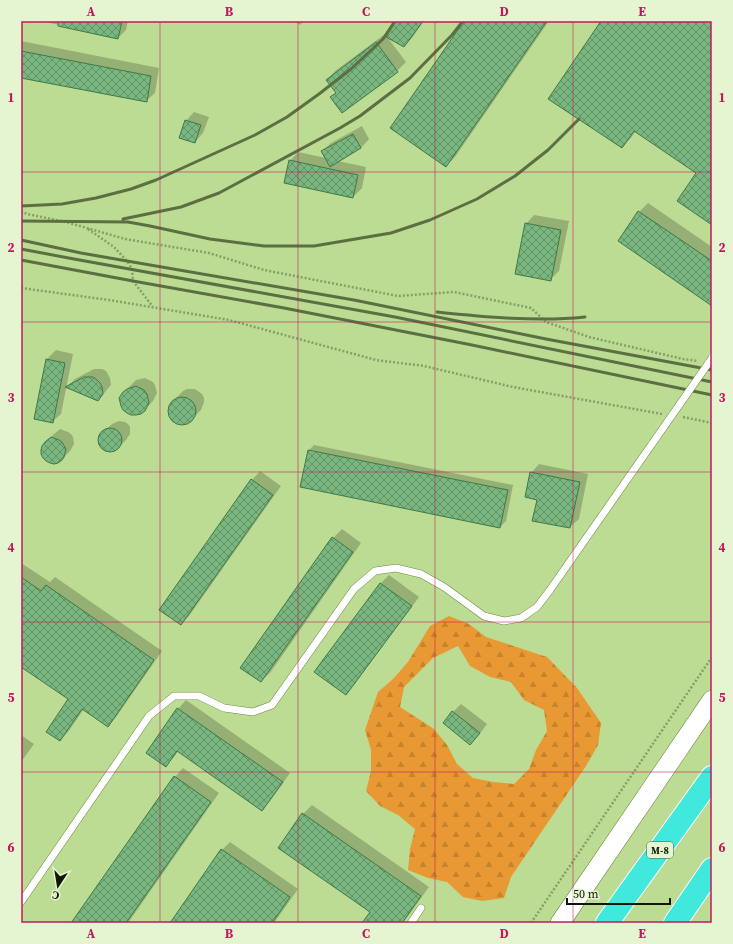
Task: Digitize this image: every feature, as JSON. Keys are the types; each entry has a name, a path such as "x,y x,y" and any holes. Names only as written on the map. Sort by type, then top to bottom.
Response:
{"highway":[{"name":"М-8","path":"607,923 712,777"},
{"path":"675,923 712,869"}],"street":[{"path":"560,923 712,700"}],"lane":[{"path":"21,902 149,716 174,696 199,696 224,708 253,712 272,705 354,589 375,571 396,568 422,574 444,587 484,616 504,621 521,618 537,607 712,358"},
{"path":"411,923 421,908"}],"path":[{"path":"21,211 27,214 66,222 125,239 209,253 264,270 398,296 454,292 531,308 546,322 589,337 683,359 705,362"},
{"path":"85,227 114,247 127,261 132,269 134,281 153,308"},
{"path":"21,288 110,300 229,320 376,360 424,366 513,387 665,414"},
{"path":"681,417 712,422"},
{"path":"531,923 712,657"}],"green space":[{"path":"449,616 469,624 486,637 547,657 577,688 601,723 598,745 586,766 511,877 504,898 482,901 463,897 447,882 428,878 408,870 410,849 415,829 398,815 380,806 366,791 371,771 371,750 365,730 378,692 393,679 408,662 430,626","holes":["458,646 470,666 490,677 511,682 524,700 544,710 547,731 536,750 529,769 514,784 473,778 457,764 447,745 434,729 400,707 404,687 433,658"]}],"building":[{"path":"58,21 122,21 118,39 58,26"},
{"path":"396,21 423,21 404,47 386,37"},
{"path":"464,21 547,21 446,167 390,128"},
{"path":"601,21 712,21 712,225 677,201 696,173 634,131 622,148 548,99"},
{"path":"376,42 398,72 342,113 330,97 336,93 326,80"},
{"path":"21,51 151,76 147,102 21,78"},
{"path":"185,120 201,125 195,143 179,138"},
{"path":"353,134 361,148 330,167 321,151"},
{"path":"289,160 358,175 353,198 284,183"},
{"path":"638,211 712,261 712,306 618,241"},
{"path":"525,223 561,230 551,281 515,274"},
{"path":"46,359 65,363 53,423 34,419"},
{"path":"84,377 93,377 100,383 103,394 98,401 65,387"},
{"path":"136,386 144,390 147,394 149,403 145,411 141,414 131,415 123,410 119,398 127,389"},
{"path":"182,397 192,401 196,411 192,421 182,425 172,421 168,411 172,401"},
{"path":"110,428 118,432 122,440 118,448 110,452 102,448 98,440 102,432"},
{"path":"51,437 62,442 66,449 62,460 54,464 46,461 41,454 42,446"},
{"path":"308,450 508,490 500,528 300,487"},
{"path":"530,472 580,482 570,528 532,521 537,500 525,497"},
{"path":"251,479 273,495 181,625 159,610"},
{"path":"332,537 353,552 261,682 240,668"},
{"path":"21,577 41,591 46,585 154,660 108,727 82,709 60,741 46,732 68,699 21,667"},
{"path":"380,583 412,606 346,695 314,672"},
{"path":"177,708 283,782 262,811 177,751 166,767 146,753"},
{"path":"452,711 480,733 470,745 443,723"},
{"path":"174,776 211,802 126,923 71,923"},
{"path":"302,813 421,896 402,923 362,923 370,912 278,848"},
{"path":"221,849 290,897 272,923 170,923"}],"railway":[{"path":"21,206 62,204 96,198 131,189 156,180 255,135 287,117 351,69 383,39 395,21"},
{"path":"123,219 181,207 219,193 340,128 360,116 410,78 452,35 463,21"},
{"path":"21,221 128,222 210,239 264,246 314,246 391,233 430,220 477,199 515,176 548,150 579,119"},
{"path":"21,240 81,253 354,300 546,339 712,370"},
{"path":"21,249 395,317 712,382"},
{"path":"21,260 284,308 712,395"},
{"path":"437,312 530,319 585,317"}]}
